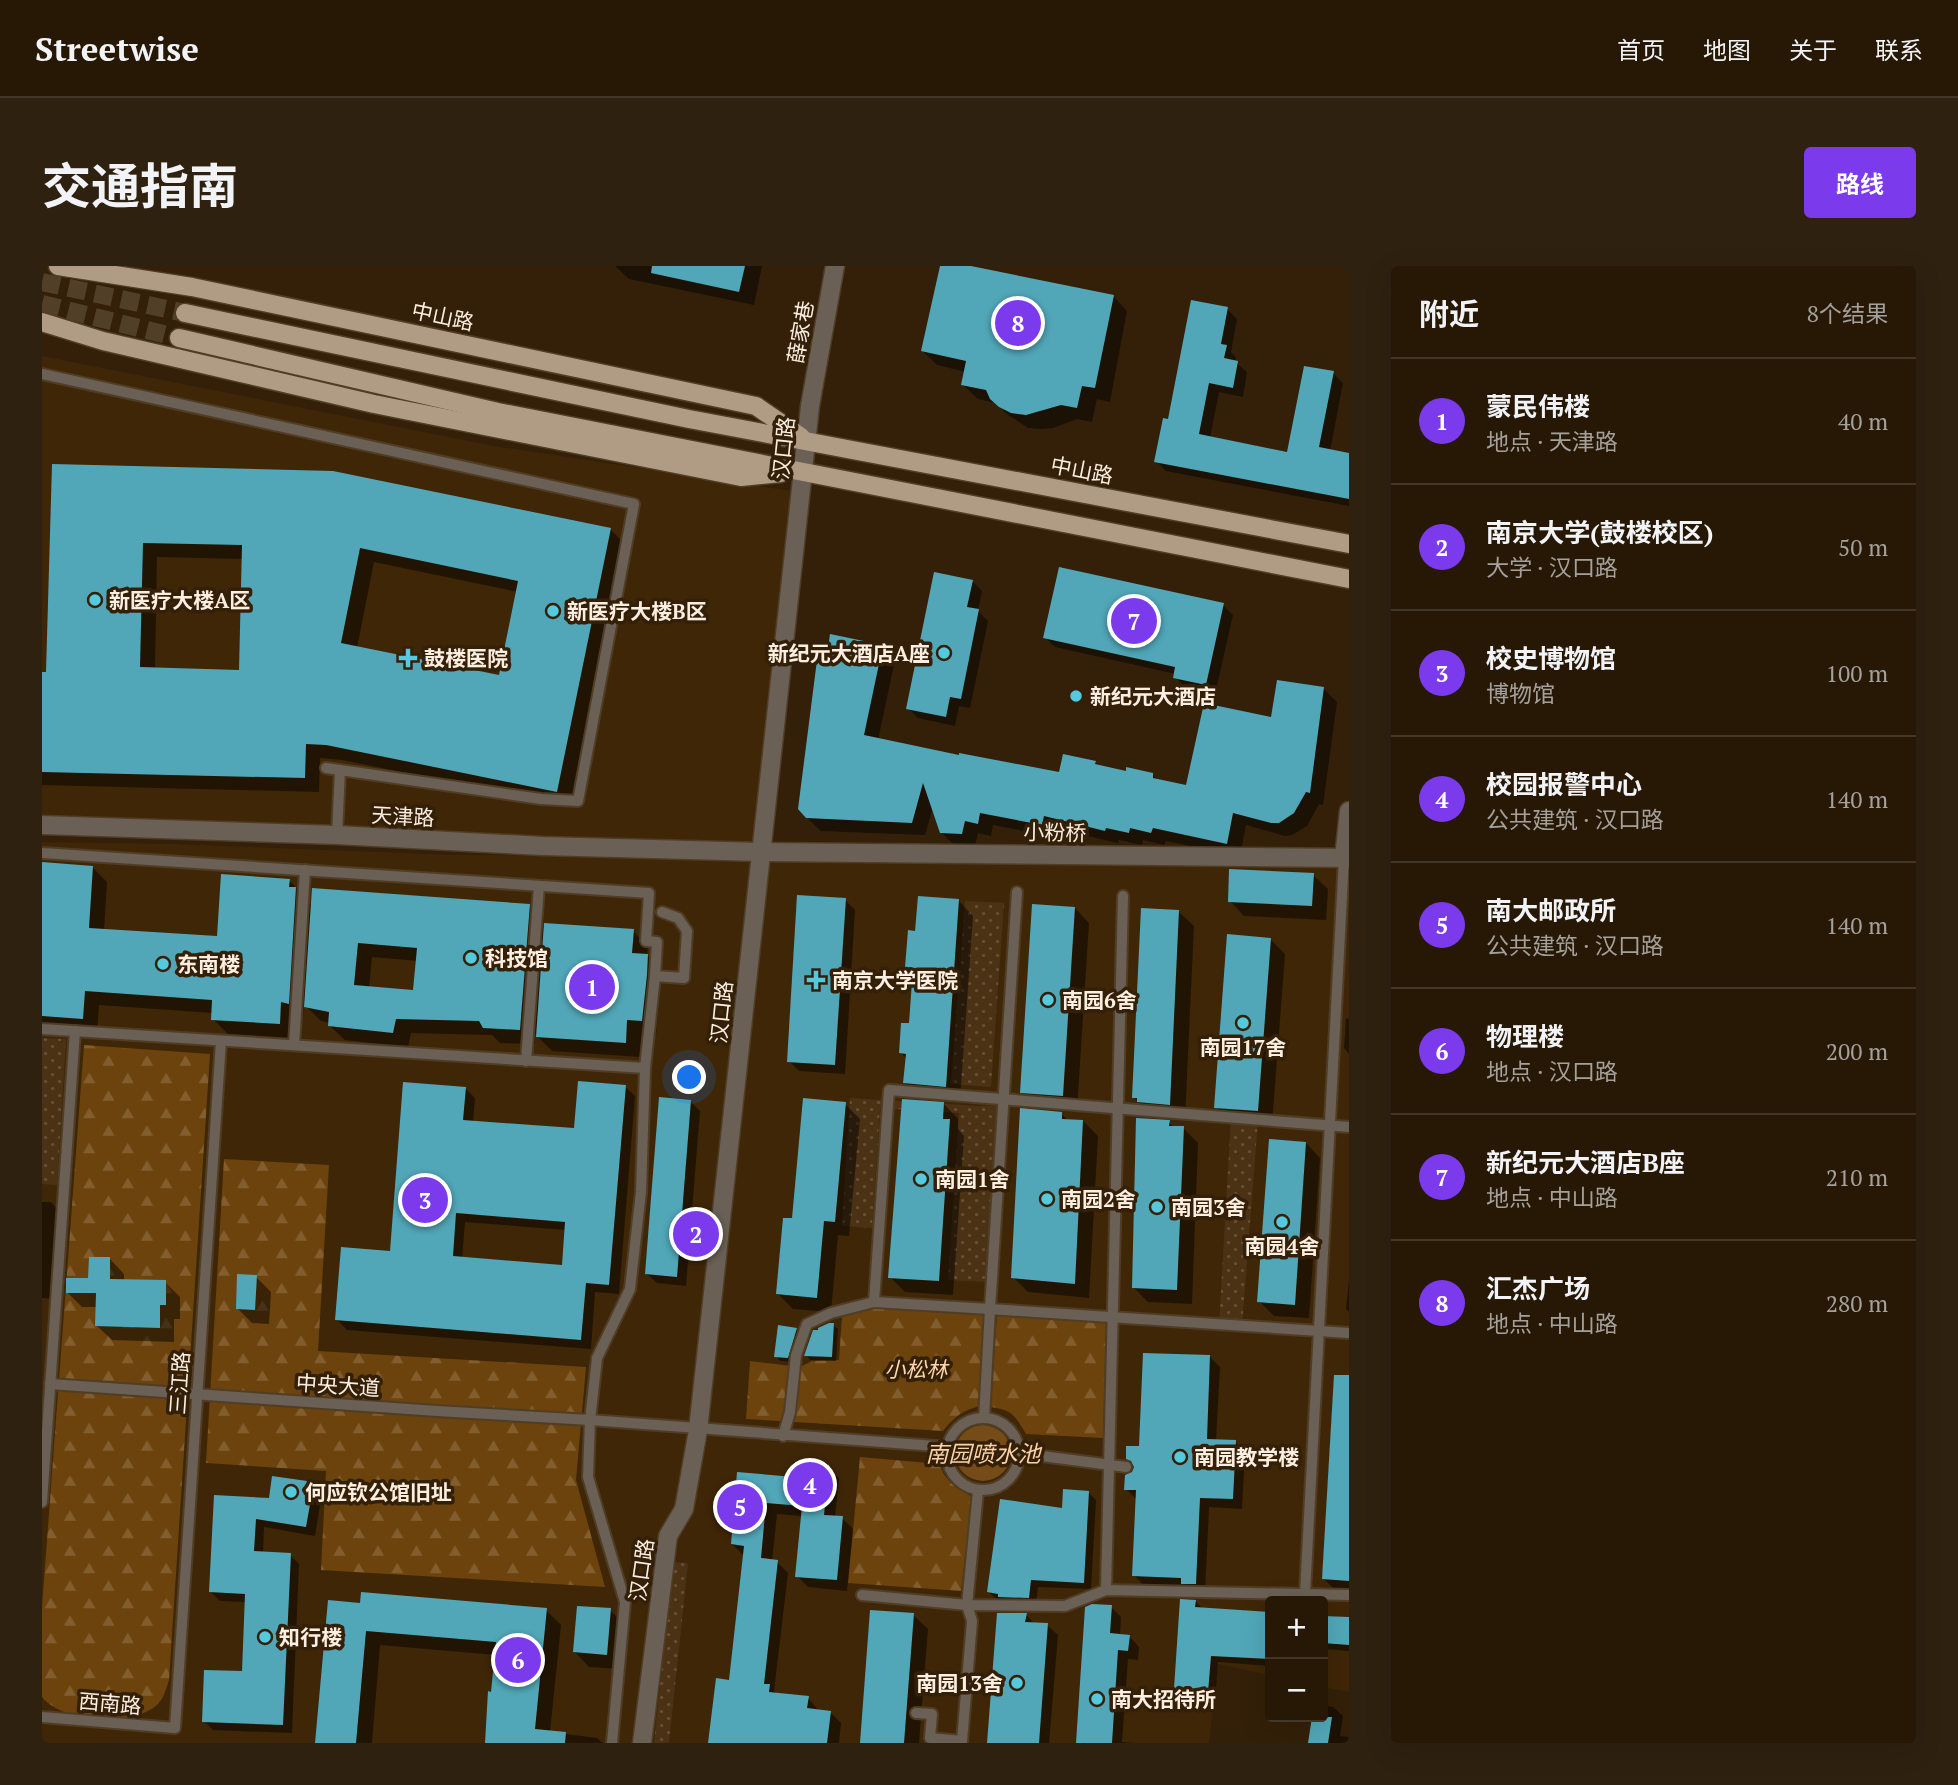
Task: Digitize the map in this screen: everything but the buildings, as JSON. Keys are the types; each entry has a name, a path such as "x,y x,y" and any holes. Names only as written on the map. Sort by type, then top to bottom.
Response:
{"main road":[{"path":"185,313 806,441"},
{"path":"42,322 103,341 387,407 741,477 803,472"},
{"path":"179,338 498,412 1349,579"}],"street":[{"name":"薛家巷","path":"810,406 835,266"},
{"name":"汉口路","path":"642,1743 668,1536 684,1509 698,1430 810,406"},
{"path":"1347,858 1349,811"},
{"name":"天津路","path":"42,825 337,835 543,846 761,852"},
{"name":"小粉桥","path":"761,852 1347,858"}],"lane":[{"path":"58,266 192,287 756,406 806,441 1349,544"},
{"path":"42,374 634,504 578,801 541,799 326,768"},
{"path":"337,835 340,770"},
{"path":"42,853 649,893 646,941 657,942 645,1068 640,1192 631,1289 597,1358 590,1420 588,1477 625,1602 612,1743"},
{"path":"1305,1593 1317,1331 1347,858"},
{"path":"294,1045 305,870"},
{"path":"526,1060 540,886"},
{"path":"984,1418 1017,892"},
{"path":"1106,1590 1123,896"},
{"path":"654,976 684,978 687,931 678,918 662,912"},
{"path":"42,1029 645,1068"},
{"path":"42,1502 75,1031"},
{"name":"三江路","path":"175,1728 221,1041"},
{"path":"874,1302 889,1090 1349,1127"},
{"path":"783,1436 790,1412 796,1355 807,1324 831,1313 874,1302 1349,1333"},
{"name":"中央大道","path":"50,1384 949,1447"},
{"path":"984,1418 995,1420 1010,1429 1018,1443 1019,1453 1016,1467 1008,1480 998,1486 978,1490 965,1484 953,1472 949,1464 949,1447 960,1427 974,1419 984,1418"},
{"path":"1019,1453 1125,1467"},
{"path":"916,1713 932,1714 930,1738 962,1741 972,1620 967,1605 978,1490"},
{"path":"862,1595 967,1605 1065,1606 1106,1590 1349,1595"},
{"name":"西南路","path":"42,1717 175,1728"}],"shaded area":[{"name":"鼓楼医院","path":"42,356 494,446 791,491 756,847 42,825"},
{"path":"42,842 172,844 453,855 845,857 1349,867 1349,1692 1328,1688 1328,1596 1265,1596 1265,1674 1218,1664 1209,1743 42,1743"},
{"path":"965,901 1004,903 991,1087 951,1084"},
{"path":"42,1038 66,1039 57,1185 42,1184"},
{"path":"850,1098 1000,1105 986,1282 948,1280 959,1113 880,1108 872,1228 842,1226"},
{"path":"1231,1118 1258,1120 1242,1326 1219,1325"},
{"path":"673,1562 688,1563 669,1743 654,1743"}],"green space":[{"path":"84,1045 210,1054 169,1680 157,1705 131,1717 115,1719 81,1717 52,1706 42,1697 42,1607"},
{"path":"224,1159 329,1165 318,1351 586,1367 576,1480 605,1587 321,1570 326,1471 206,1463"},
{"name":"小松林","path":"874,1305 986,1312 980,1406 959,1415 943,1431 746,1419 750,1361 800,1367 812,1361 839,1360 842,1317"},
{"path":"997,1314 1106,1321 1103,1438 1026,1434 1013,1415 991,1407"},
{"path":"860,1457 940,1464 948,1480 972,1497 961,1591 848,1583"}],"water":[{"name":"南园喷水池","path":"977,1425 989,1425 999,1429 1007,1437 1011,1453 1007,1469 999,1477 989,1481 977,1481 967,1477 959,1469 955,1459 955,1447 959,1437 967,1429"}],"tunnel":[{"path":"42,282 185,313"},
{"path":"42,304 179,338"}],"place":[{"name":"汇杰广场","path":"1018,323"},
{"name":"新医疗大楼A区","path":"95,600"},
{"name":"新医疗大楼B区","path":"553,611"},
{"name":"新纪元大酒店B座","path":"1134,621"},
{"name":"新纪元大酒店A座","path":"944,653"},
{"name":"鼓楼医院","path":"408,658"},
{"name":"新纪元大酒店","path":"1076,696"},
{"name":"科技馆","path":"471,958"},
{"name":"东南楼","path":"163,964"},
{"name":"南京大学医院","path":"816,980"},
{"name":"蒙民伟楼","path":"592,987"},
{"name":"南园6舍","path":"1048,1000"},
{"name":"南园17舍","path":"1243,1023"},
{"name":"南园1舍","path":"921,1179"},
{"name":"南园2舍","path":"1047,1199"},
{"name":"校史博物馆","path":"425,1200"},
{"name":"南园3舍","path":"1157,1207"},
{"name":"南园4舍","path":"1282,1222"},
{"name":"南京大学(鼓楼校区)","path":"696,1234"},
{"name":"南园教学楼","path":"1180,1457"},
{"name":"校园报警中心","path":"810,1485"},
{"name":"何应钦公馆旧址","path":"291,1492"},
{"name":"南大邮政所","path":"740,1507"},
{"name":"知行楼","path":"265,1637"},
{"name":"物理楼","path":"518,1660"},
{"name":"南园13舍","path":"1017,1683"},
{"name":"南大招待所","path":"1097,1699"}]}
